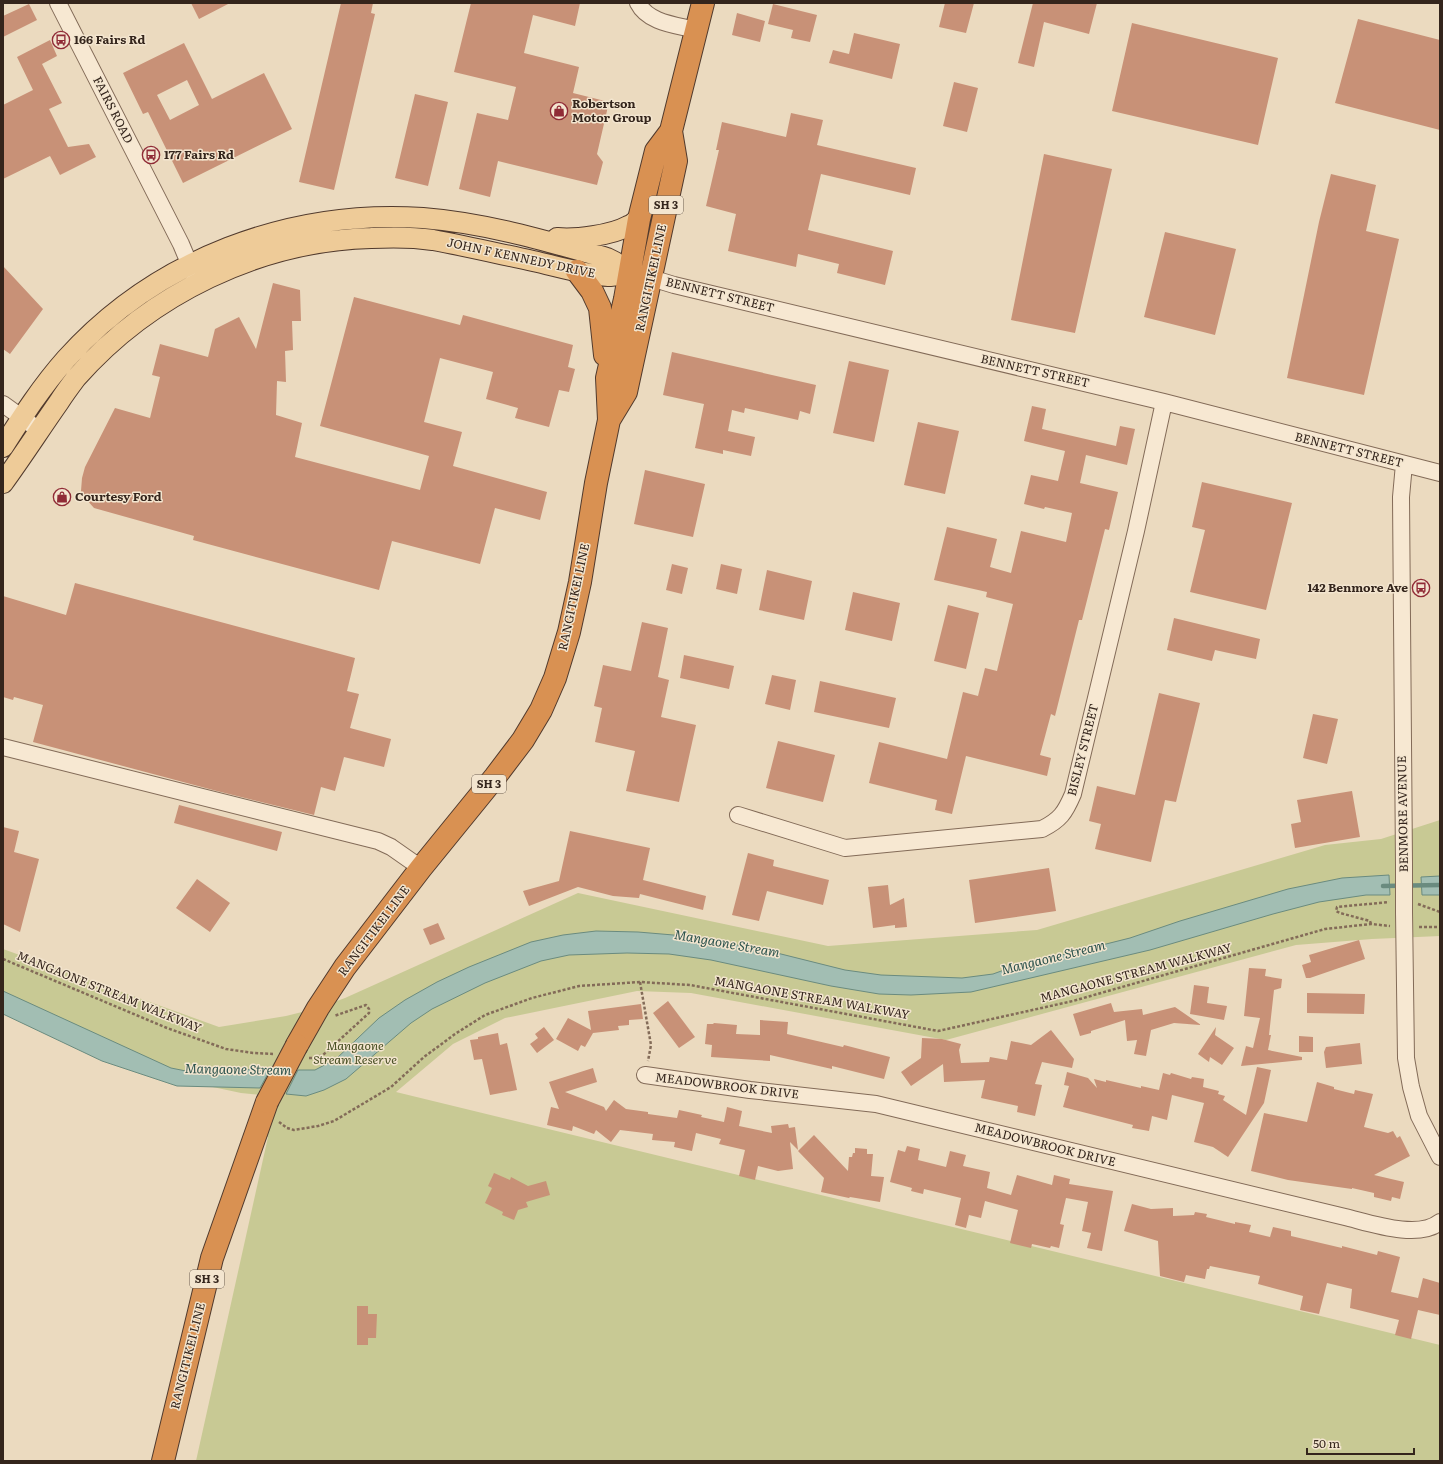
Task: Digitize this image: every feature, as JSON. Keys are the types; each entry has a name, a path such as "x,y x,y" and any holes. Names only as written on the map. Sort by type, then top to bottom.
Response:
{"highway":[{"name":"RANGITIKEI LINE","path":"163,1461 212,1258 267,1102 296,1045 345,967 421,868 523,740 541,710 555,678 569,632 580,582 596,483 609,420 606,378 630,273 639,219 656,151 670,131 703,3"},
{"name":"RANGITIKEI LINE","path":"609,420 626,392 676,161 670,131"},
{"path":"577,271 592,291 600,308 604,333 606,378"}],"main road":[{"name":"JOHN F KENNEDY DRIVE","path":"3,447 41,389 66,359 95,329 115,312 145,290 190,264 254,237 335,220 388,217 424,218 469,224 525,235 607,258 630,273"},
{"path":"525,235 566,239 606,234 629,226 639,219"},
{"path":"463,246 469,224"},
{"name":"JOHN F KENNEDY DRIVE","path":"3,483 75,379 107,346 145,315 198,283 232,267 268,254 304,245 348,239 393,237 429,240 463,246 577,271 608,276 630,273"},
{"name":"BENNETT STREET","path":"630,273 651,278"}],"street":[{"name":"FAIRS ROAD","path":"58,3 181,244 198,283"},
{"path":"638,3 647,15 696,30"},
{"name":"BENNETT STREET","path":"651,278 1164,402 1440,472"},
{"name":"BISLEY STREET","path":"738,815 845,848 1042,829 1060,819 1067,809 1073,794 1136,531 1164,402"},
{"path":"3,404 39,430"},
{"name":"BENMORE AVENUE","path":"1404,464 1400,497 1406,1058 1411,1088 1419,1116 1440,1157"},
{"path":"3,747 378,842 391,847 421,868"},
{"name":"MEADOWBROOK DRIVE","path":"645,1075 750,1090 876,1104 1337,1215 1402,1229 1420,1230 1436,1225 1440,1222"}],"path":[{"name":"MANGAONE STREAM WALKWAY","path":"1371,924 1370,921 1340,913 1336,911 1337,907 1385,902 1440,927"},
{"name":"MANGAONE STREAM WALKWAY","path":"279,1122 287,1128 294,1130 318,1126 334,1121 391,1087 424,1057 455,1034 485,1015 532,998 579,986 640,982 690,985 938,1031 1073,1001 1326,930 1371,924 1404,911 1440,912"},
{"name":"MANGAONE STREAM WALKWAY","path":"3,959 167,1028 226,1048 254,1053"},
{"path":"640,982 651,1045 645,1075"}],"green space":[{"name":"Mangaone Stream Reserve","path":"1440,820 1440,936 1372,939 1296,945 946,1040 691,993 637,991 505,1018 453,1044 396,1092 1440,1345 1440,1461 196,1461 268,1137 255,1135 262,1095 241,1093 175,1079 3,1002 3,949 219,1027 286,1016 318,1008 345,998 578,893 828,946 1037,930 1325,845 1381,839"}],"water":[{"path":"1389,875 1390,895 1366,895 1319,902 1150,950 971,992 911,995 879,994 831,986 711,960 669,954 627,953 569,955 541,961 485,983 432,1009 411,1023 346,1079 324,1090 306,1096 286,1094 298,1070 315,1070 336,1059 379,1018 405,1000 437,982 469,967 531,942 563,935 596,931 638,932 697,937 777,953 845,970 881,975 962,978 993,974 1018,965 1130,938 1180,921 1288,889 1342,878"},
{"path":"1440,876 1440,895 1422,895 1421,877"},
{"path":"3,991 171,1068 186,1071 201,1069 270,1070 260,1088 177,1086 102,1061 3,1014"}],"building":[{"path":"191,3 230,3 199,19"},
{"path":"341,3 373,3 371,13 375,14 334,190 299,182"},
{"path":"471,3 580,3 575,26 533,15 524,53 579,67 573,93 609,102 597,154 603,162 597,185 498,161 490,197 459,189 477,113 508,120 516,87 454,72"},
{"path":"945,3 974,3 966,33 939,27"},
{"path":"1033,3 1097,3 1089,34 1044,22 1034,67 1018,63"},
{"path":"29,4 37,20 3,37 3,16"},
{"path":"773,4 817,15 810,42 791,38 793,30 768,24"},
{"path":"737,13 765,21 760,42 732,35"},
{"path":"1358,19 1440,40 1440,130 1335,103"},
{"path":"1132,23 1278,58 1258,145 1112,111"},
{"path":"854,33 900,44 892,79 829,63 833,50 849,54"},
{"path":"50,40 57,56 42,64 62,103 49,109 68,147 89,144 96,157 60,175 50,156 3,179 3,105 33,90 17,57"},
{"path":"184,43 212,99 264,73 292,129 183,183 148,112 143,114 123,73","holes":["187,80 199,105 170,120 157,95"]},
{"path":"954,82 978,88 967,132 943,126"},
{"path":"415,94 448,102 428,186 395,178"},
{"path":"791,113 823,120 817,145 916,168 910,195 821,174 808,230 893,251 885,285 837,273 839,264 798,254 796,267 728,251 736,214 706,206 719,150 716,150 722,122 786,137"},
{"path":"1044,154 1112,169 1075,333 1011,320"},
{"path":"1331,174 1376,185 1366,231 1399,239 1364,395 1287,378 1319,222"},
{"path":"1165,232 1236,249 1215,335 1144,317"},
{"path":"3,266 43,309 10,354 3,349"},
{"path":"273,283 300,290 301,321 292,321 293,350 285,351 286,382 277,381 276,415 302,423 295,457 420,490 429,456 320,426 354,297 460,325 463,315 573,345 568,367 575,369 569,392 559,390 549,427 515,418 518,408 486,399 493,372 440,358 424,422 462,432 453,466 547,492 540,520 495,508 480,564 392,541 379,590 193,540 194,536 94,508 81,491 85,467 115,408 150,418 160,377 152,375 160,344 208,357 215,329 239,317 256,349"},
{"path":"672,352 816,385 810,414 800,411 798,420 745,408 744,413 732,410 728,431 755,437 751,456 723,450 723,454 695,448 704,404 663,395"},
{"path":"849,361 889,370 874,442 833,433"},
{"path":"1032,406 1046,409 1042,429 1116,446 1120,426 1135,429 1127,465 1086,455 1080,483 1118,492 1109,530 1105,529 1082,620 1079,620 1055,716 1051,714 1040,755 1051,758 1047,776 966,756 952,814 935,810 937,800 869,783 879,742 947,759 963,692 978,696 985,668 997,671 1013,604 986,597 987,592 934,580 947,527 997,539 990,567 1011,573 1021,531 1066,542 1072,513 1045,507 1044,509 1024,504 1031,475 1058,481 1065,451 1024,441"},
{"path":"918,422 959,431 945,494 904,485"},
{"path":"645,470 705,484 693,537 634,524"},
{"path":"1202,482 1292,503 1266,610 1190,592 1205,530 1192,527"},
{"path":"672,564 688,568 682,594 666,590"},
{"path":"721,564 742,569 737,594 716,589"},
{"path":"767,570 812,581 804,620 759,610"},
{"path":"75,583 355,658 347,691 359,694 350,728 391,739 384,767 344,757 335,791 321,787 314,815 33,742 43,705 14,697 13,700 3,697 3,596 66,615"},
{"path":"853,592 900,603 892,641 845,630"},
{"path":"948,605 979,613 966,669 934,661"},
{"path":"1174,618 1260,639 1256,659 1215,650 1212,661 1167,650"},
{"path":"642,622 668,628 658,677 669,680 661,717 696,725 679,802 626,791 635,751 595,742 602,708 594,706 603,665 631,671"},
{"path":"684,655 734,666 729,689 680,678"},
{"path":"772,675 796,680 790,710 765,704"},
{"path":"820,681 896,698 889,728 814,712"},
{"path":"1159,693 1200,703 1176,802 1165,800 1151,862 1095,849 1101,824 1089,821 1097,786 1135,795"},
{"path":"1313,714 1338,719 1327,764 1303,758"},
{"path":"778,741 835,755 823,802 766,788"},
{"path":"1352,791 1360,837 1295,848 1291,824 1301,822 1297,800"},
{"path":"179,805 282,832 277,851 174,823"},
{"path":"3,827 19,831 14,852 39,859 20,932 3,924"},
{"path":"570,831 650,848 643,880 706,896 703,910 640,894 639,898 613,896 578,887 529,906 523,891 559,881"},
{"path":"748,853 774,860 773,866 829,880 823,905 767,891 759,921 732,915"},
{"path":"1049,868 1056,911 975,923 969,880"},
{"path":"197,879 230,903 210,932 176,908"},
{"path":"888,885 890,905 904,898 907,927 895,928 895,925 873,928 868,887"},
{"path":"438,923 445,939 430,945 423,929"},
{"path":"1359,940 1365,959 1310,978 1306,978 1302,965 1311,962 1309,955"},
{"path":"1249,968 1266,969 1265,976 1282,979 1281,988 1274,990 1269,1035 1271,1035 1268,1050 1302,1057 1302,1060 1241,1066 1246,1046 1253,1048 1260,1018 1244,1016"},
{"path":"1194,985 1209,987 1207,1003 1227,1006 1224,1020 1190,1014"},
{"path":"1307,993 1365,994 1364,1014 1307,1013"},
{"path":"668,1001 695,1037 679,1048 653,1013"},
{"path":"1111,1003 1114,1012 1142,1009 1143,1015 1175,1007 1201,1025 1174,1023 1151,1030 1146,1056 1134,1054 1137,1040 1127,1041 1125,1020 1080,1036 1073,1014"},
{"path":"641,1004 643,1019 629,1020 629,1025 618,1026 619,1030 593,1033 585,1047 581,1045 578,1051 556,1039 568,1018 591,1030 588,1011"},
{"path":"760,1020 788,1022 787,1034 843,1047 844,1045 890,1057 884,1079 832,1066 832,1069 770,1055 770,1061 711,1057 712,1045 705,1044 707,1024 714,1023 737,1025 736,1034 760,1035"},
{"path":"544,1027 554,1040 537,1053 530,1044 538,1038 535,1034"},
{"path":"1216,1027 1215,1035 1234,1048 1222,1065 1210,1057 1209,1062 1198,1054"},
{"path":"1051,1030 1074,1059 1072,1068 1042,1062 1035,1084 1042,1085 1035,1116 1017,1112 1018,1106 981,1098 985,1080 944,1082 943,1064 911,1086 901,1072 921,1058 922,1038 942,1039 961,1044 959,1050 961,1063 989,1062 990,1057 1007,1060 1011,1041 1031,1045"},
{"path":"498,1033 500,1045 507,1043 517,1090 490,1095 482,1059 474,1060 470,1040"},
{"path":"1299,1036 1313,1037 1313,1052 1299,1052"},
{"path":"1360,1043 1362,1064 1326,1068 1324,1052 1326,1047"},
{"path":"1257,1067 1271,1070 1264,1103 1228,1157 1213,1147 1194,1142 1204,1103 1172,1095 1167,1120 1152,1116 1149,1131 1132,1128 1133,1125 1063,1107 1069,1086 1064,1085 1067,1072 1088,1078 1097,1088 1094,1079 1159,1090 1163,1073 1170,1075 1171,1073 1191,1079 1192,1077 1204,1079 1203,1087 1219,1091 1218,1094 1225,1096 1223,1100 1246,1115"},
{"path":"593,1068 597,1082 565,1092 604,1107 606,1111 614,1100 626,1109 648,1112 648,1114 677,1118 679,1110 724,1122 727,1107 742,1111 739,1126 772,1133 771,1126 788,1124 789,1128 795,1127 798,1150 790,1142 793,1169 778,1171 758,1166 755,1180 739,1176 745,1150 719,1144 721,1139 696,1133 692,1151 674,1147 675,1142 652,1140 653,1134 620,1130 611,1142 596,1130 594,1134 573,1126 572,1131 547,1125 551,1107 559,1109 549,1082"},
{"path":"1317,1082 1334,1087 1334,1089 1354,1094 1355,1090 1373,1094 1364,1127 1388,1133 1393,1131 1397,1138 1400,1136 1410,1156 1374,1175 1404,1182 1400,1199 1392,1197 1391,1201 1374,1197 1374,1193 1352,1188 1288,1180 1251,1171 1264,1113 1307,1122"},
{"path":"814,1135 848,1171 849,1157 852,1157 853,1153 855,1153 855,1148 867,1149 867,1154 873,1154 871,1176 884,1177 880,1202 849,1198 821,1192 824,1178 798,1151"},
{"path":"907,1146 920,1149 918,1160 946,1167 950,1151 966,1155 963,1166 990,1172 987,1188 1011,1195 1017,1175 1052,1185 1054,1175 1070,1179 1069,1184 1113,1191 1102,1251 1087,1248 1091,1233 1082,1231 1088,1202 1066,1198 1060,1224 1064,1225 1059,1248 1051,1246 1050,1248 1032,1244 1031,1248 1010,1243 1018,1210 985,1201 981,1218 969,1215 966,1228 955,1225 961,1198 924,1189 923,1194 911,1191 912,1188 890,1182 898,1150 905,1152"},
{"path":"494,1173 510,1180 511,1177 528,1186 546,1181 550,1195 526,1202 528,1207 518,1210 514,1220 502,1215 503,1212 485,1203 492,1188 488,1186"},
{"path":"1132,1204 1151,1209 1173,1208 1173,1216 1194,1215 1195,1212 1207,1214 1206,1217 1235,1224 1235,1222 1251,1225 1249,1232 1270,1237 1273,1227 1291,1231 1291,1236 1342,1248 1342,1246 1377,1255 1378,1251 1400,1257 1391,1292 1418,1298 1423,1278 1440,1283 1440,1315 1418,1310 1411,1339 1395,1335 1399,1320 1350,1308 1352,1289 1327,1283 1319,1314 1300,1310 1303,1296 1258,1284 1260,1276 1210,1266 1209,1269 1207,1269 1205,1279 1186,1275 1184,1282 1160,1276 1158,1241 1124,1231"},
{"path":"357,1306 368,1306 368,1314 377,1314 376,1338 368,1338 368,1345 357,1345"}],"waterway":[{"name":"Mangaone Stream","path":"1383,886 1440,885"}],"place":[{"name":"166 Fairs Rd","path":"61,40"},
{"name":"Robertson Motor Group","path":"559,111"},
{"name":"177 Fairs Rd","path":"151,155"},
{"name":"Courtesy Ford","path":"62,497"},
{"name":"142 Benmore Ave","path":"1421,588"}]}
